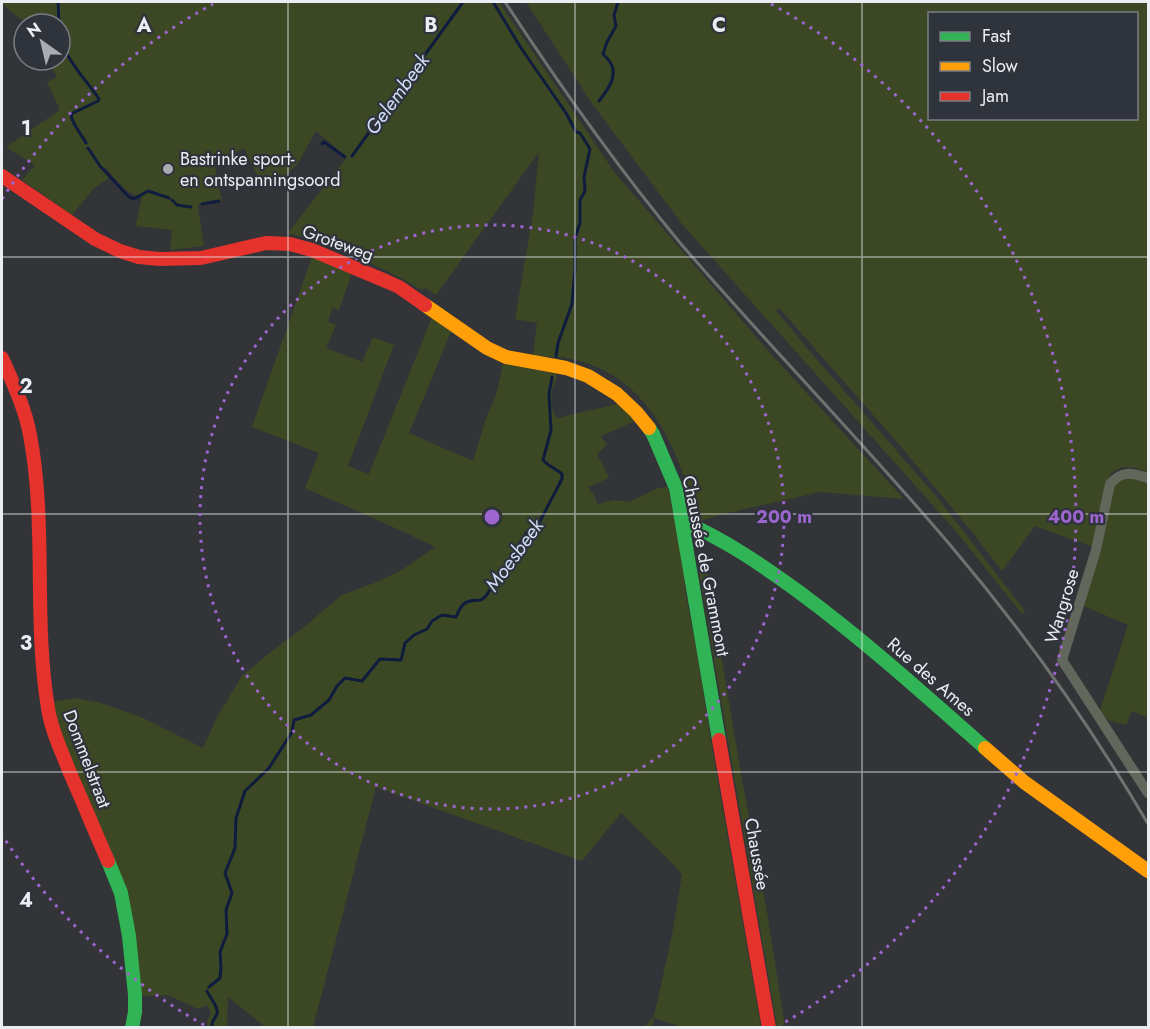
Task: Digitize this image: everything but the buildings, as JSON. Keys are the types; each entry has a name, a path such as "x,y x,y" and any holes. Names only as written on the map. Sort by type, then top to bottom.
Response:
{"main road":[{"name":"Groteweg","path":"2,176 95,239 120,250 139,256 174,260 201,258 266,243 290,244 312,250 399,287 487,348 506,357 554,366"},
{"name":"Dommelstraat","path":"2,358 21,401 30,434 34,463 38,499 44,680 48,711 57,741 121,893 135,993 132,1028"},
{"name":"Chaussée de Grammont","path":"554,366 588,376 617,394 636,412 653,434 676,488 710,687"},
{"name":"Rue des Ames","path":"682,521 696,526 762,565 819,607 884,659 1024,782 1149,871"},
{"name":"Chaussée","path":"710,687 769,1028"}],"street":[{"name":"Wangrose","path":"1149,478 1134,473 1125,474 1116,477 1110,484 1096,550 1062,660 1149,793"}],"green space":[{"path":"2,2 499,2 615,173 771,354 904,499 820,492 701,521 690,507 686,481 674,452 655,416 643,401 629,387 595,366 564,358 533,356 537,323 515,319 533,213 539,152 436,295 425,287 422,290 357,257 288,233 347,157 316,131 297,165 279,180 263,187 244,148 214,161 222,202 199,204 204,246 170,250 172,230 137,226 142,196 131,193 105,167 102,170 109,178 94,188 72,215 22,180 35,165 6,147 60,110 47,82 57,77 54,72 72,72 72,12 12,12"},
{"path":"526,2 1148,2 1148,472 1122,467 1111,473 1105,486 1093,547 1035,526 1002,571 897,442 780,309 775,309 937,497 1025,611 1022,614 954,529 682,224 593,105"},
{"path":"312,257 352,273 339,310 332,308 328,322 336,325 326,348 362,362 373,337 394,345 348,466 369,474 432,317 451,332 409,433 473,461 487,415 496,396 503,363 556,374 557,379 551,398 557,418 618,404 635,421 601,436 607,445 597,454 609,478 588,487 597,504 614,500 629,502 658,488 668,487 761,1027 682,1027 654,1018 652,1027 645,1027 654,1016 672,935 682,875 621,813 582,861 376,787 313,1027 265,1027 228,997 227,1027 208,1027 207,1022 211,1013 207,1005 198,1009 168,995 138,996 128,921 49,704 76,698 101,703 141,717 203,748 217,717 242,676 342,595 402,570 435,547 305,488 319,453 252,427"},
{"path":"1127,478 1148,483 1148,718 1132,711 1126,725 1107,720 1100,710 1128,625 1084,606 1113,485"},
{"path":"706,565 785,1027 777,1027 698,566"}],"waterway":[{"name":"Gelembeek","path":"58,2 64,48 99,99 71,114 71,118 86,143"},
{"name":"Gelembeek","path":"352,156 463,2"},
{"name":"Moesbeek","path":"493,2 576,132 580,133 590,149 584,177 585,191 580,200 580,223 575,238 572,304 558,343 556,356"},
{"name":"Moesbeek","path":"599,101 610,85 613,75 611,64 603,54 616,26 614,15 618,2"},
{"name":"Gelembeek","path":"322,144 324,142 345,157"},
{"name":"Gelembeek","path":"88,148 100,166 129,197 134,199 148,191 169,198"},
{"name":"Gelembeek","path":"172,200 177,205 191,207"},
{"name":"Gelembeek","path":"202,204 219,201"},
{"name":"Moesbeek","path":"209,987 220,978 220,952 227,934 226,910 232,893 225,873 235,848 236,818 245,791 269,768 292,732 294,720 311,715 329,700 345,678 362,681 380,659 401,660 405,643 414,635 427,629 432,621 442,615 456,617 465,603 481,600 486,596 527,532 538,525 562,479 562,474 543,460 551,430 549,394 552,377"},
{"path":"207,991 217,1011 212,1028"}],"railway":[{"path":"505,2 590,126 681,244 918,508 1005,612 1056,680 1148,824"}],"traffic: fast":[{"path":"649,428 676,488 719,740"},
{"path":"682,521 742,553 799,592 870,648 985,748"},
{"path":"108,861 121,893 129,936 135,995 132,1028"}],"traffic: slow":[{"path":"425,305 487,348 506,357 566,368 588,376 617,394 649,428"},
{"path":"985,748 1024,782 1148,871"}],"traffic: jam":[{"path":"2,176 95,239 139,257 201,258 266,243 290,244 312,250 388,282 425,305"},
{"path":"2,358 25,415 35,469 38,503 41,640 49,716 70,773 108,861"},
{"path":"719,740 769,1028"}],"place":[{"name":"Bastrinke sport- en ontspanningsoord","path":"168,169"}]}
